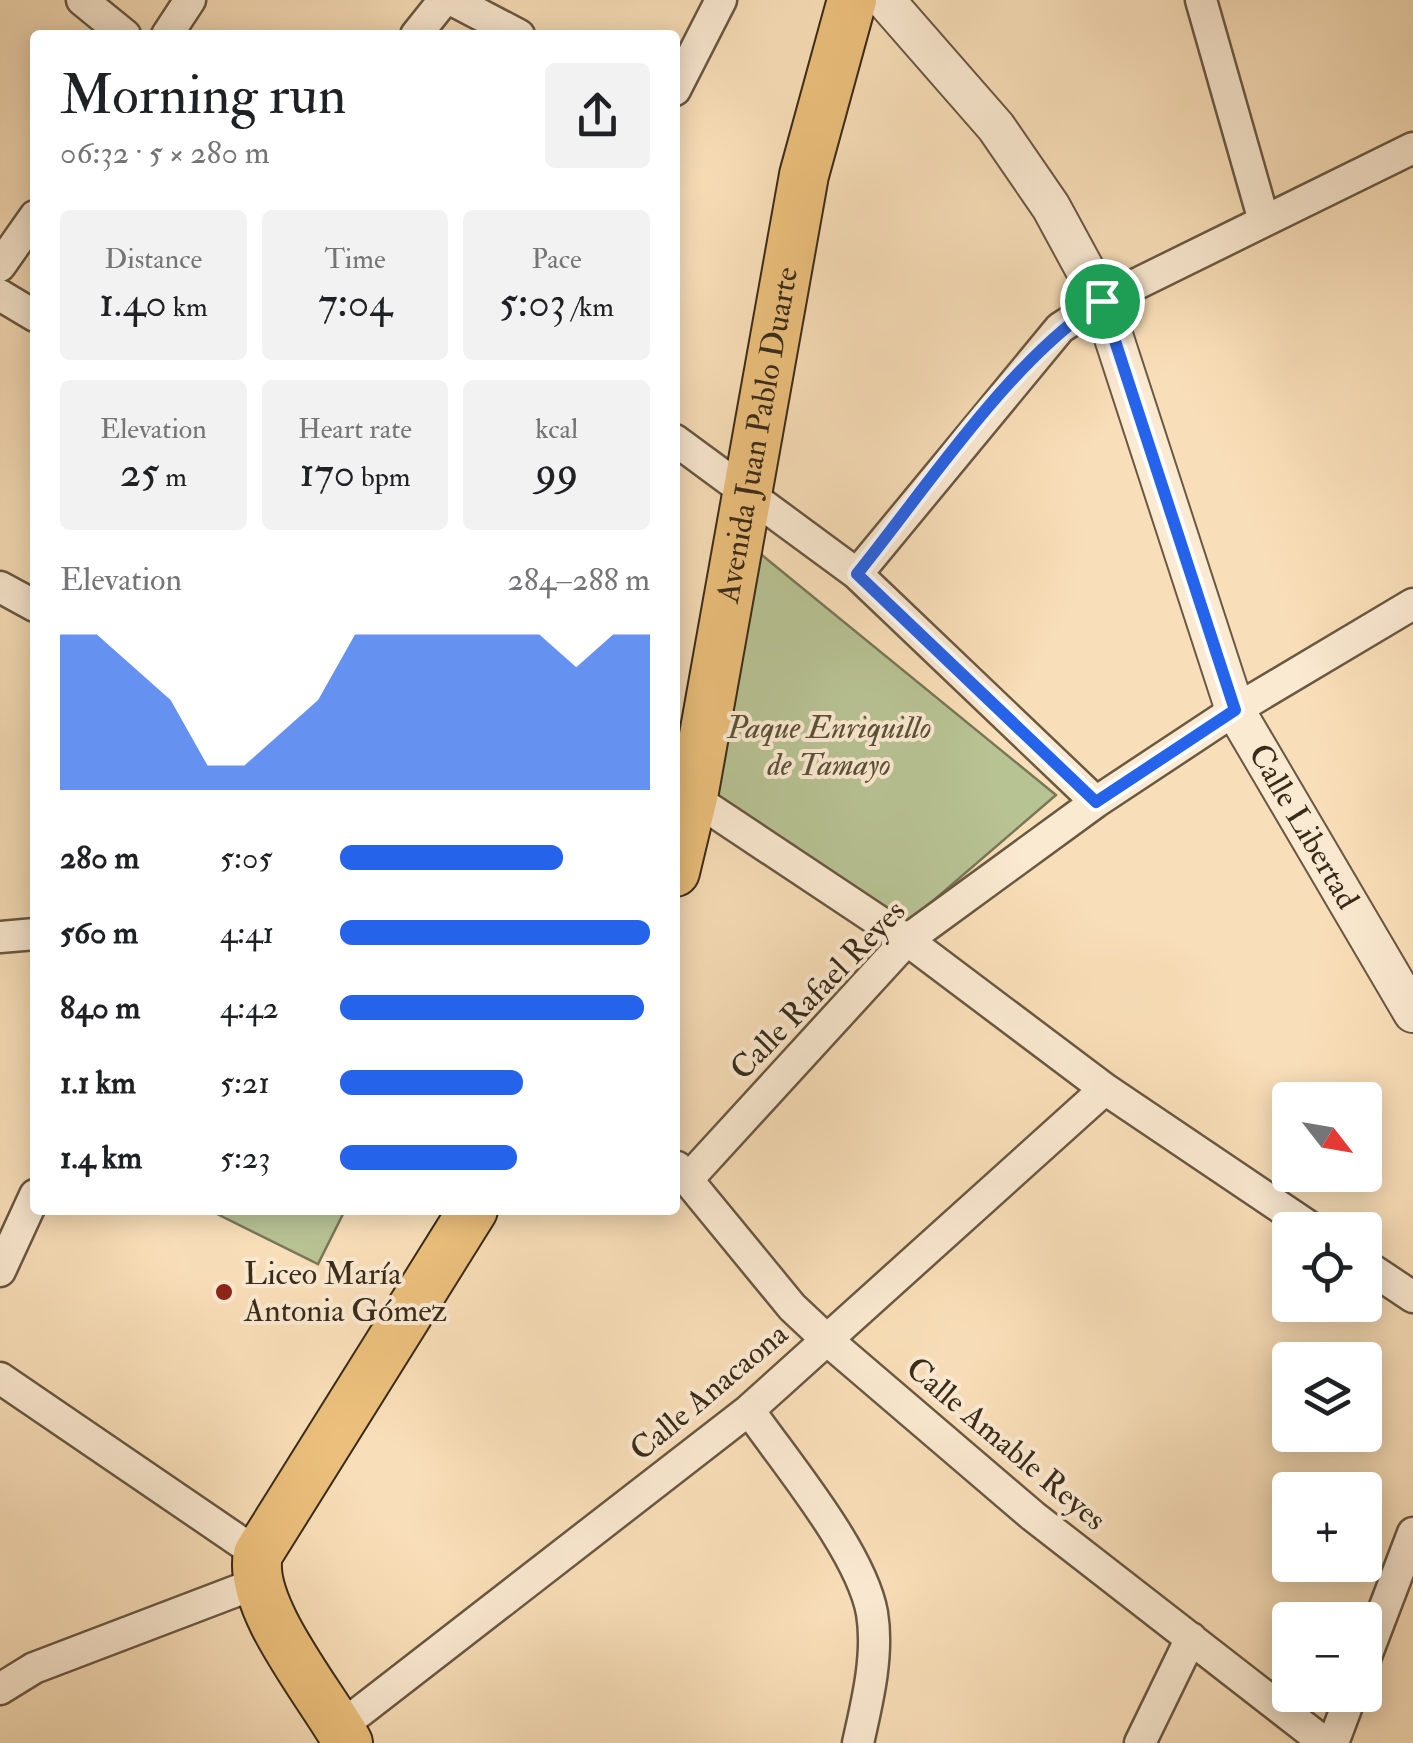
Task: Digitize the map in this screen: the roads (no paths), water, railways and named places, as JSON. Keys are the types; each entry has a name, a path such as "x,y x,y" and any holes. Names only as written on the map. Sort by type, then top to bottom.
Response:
{"main road":[{"name":"Avenida Juan Pablo Duarte","path":"680,828 804,175 852,0"},
{"path":"344,1736 269,1612 257,1569 470,1215"}],"street":[{"path":"82,0 119,30"},
{"path":"169,30 190,0"},
{"path":"420,30 444,0"},
{"path":"452,0 509,30"},
{"path":"680,80 721,0"},
{"path":"1201,0 1264,222"},
{"name":"Calle Libertad","path":"898,5 996,127 1051,207 1102,301 1235,710 1413,1013"},
{"path":"857,574 1060,328 1102,301 1413,148"},
{"path":"0,266 30,223"},
{"path":"0,296 30,313"},
{"path":"680,444 857,574 1096,802"},
{"path":"0,587 30,603"},
{"name":"Calle Rafael Reyes","path":"682,1172 906,940 1096,802 1235,710 1413,604"},
{"path":"684,792 906,940 1105,1088 1288,1212"},
{"path":"0,936 30,934"},
{"name":"Calle Anacaona","path":"344,1736 750,1410 1105,1088"},
{"name":"Calle Amable Reyes","path":"682,1172 792,1307 826,1339 1032,1516 1325,1743"},
{"path":"0,1271 30,1206"},
{"path":"1382,1276 1413,1297"},
{"path":"0,1378 257,1569 34,1668 0,1689"},
{"path":"750,1410 855,1566 872,1614 873,1663 858,1743"},
{"path":"1382,1614 1413,1533"},
{"path":"1140,1743 1191,1638"},
{"path":"1333,1743 1345,1712"}],"place":[{"name":"Liceo María Antonia Gómez","path":"224,1292"}],"park label":[{"name":"Paque Enriquillo de Tamayo","path":"829,746"}]}
